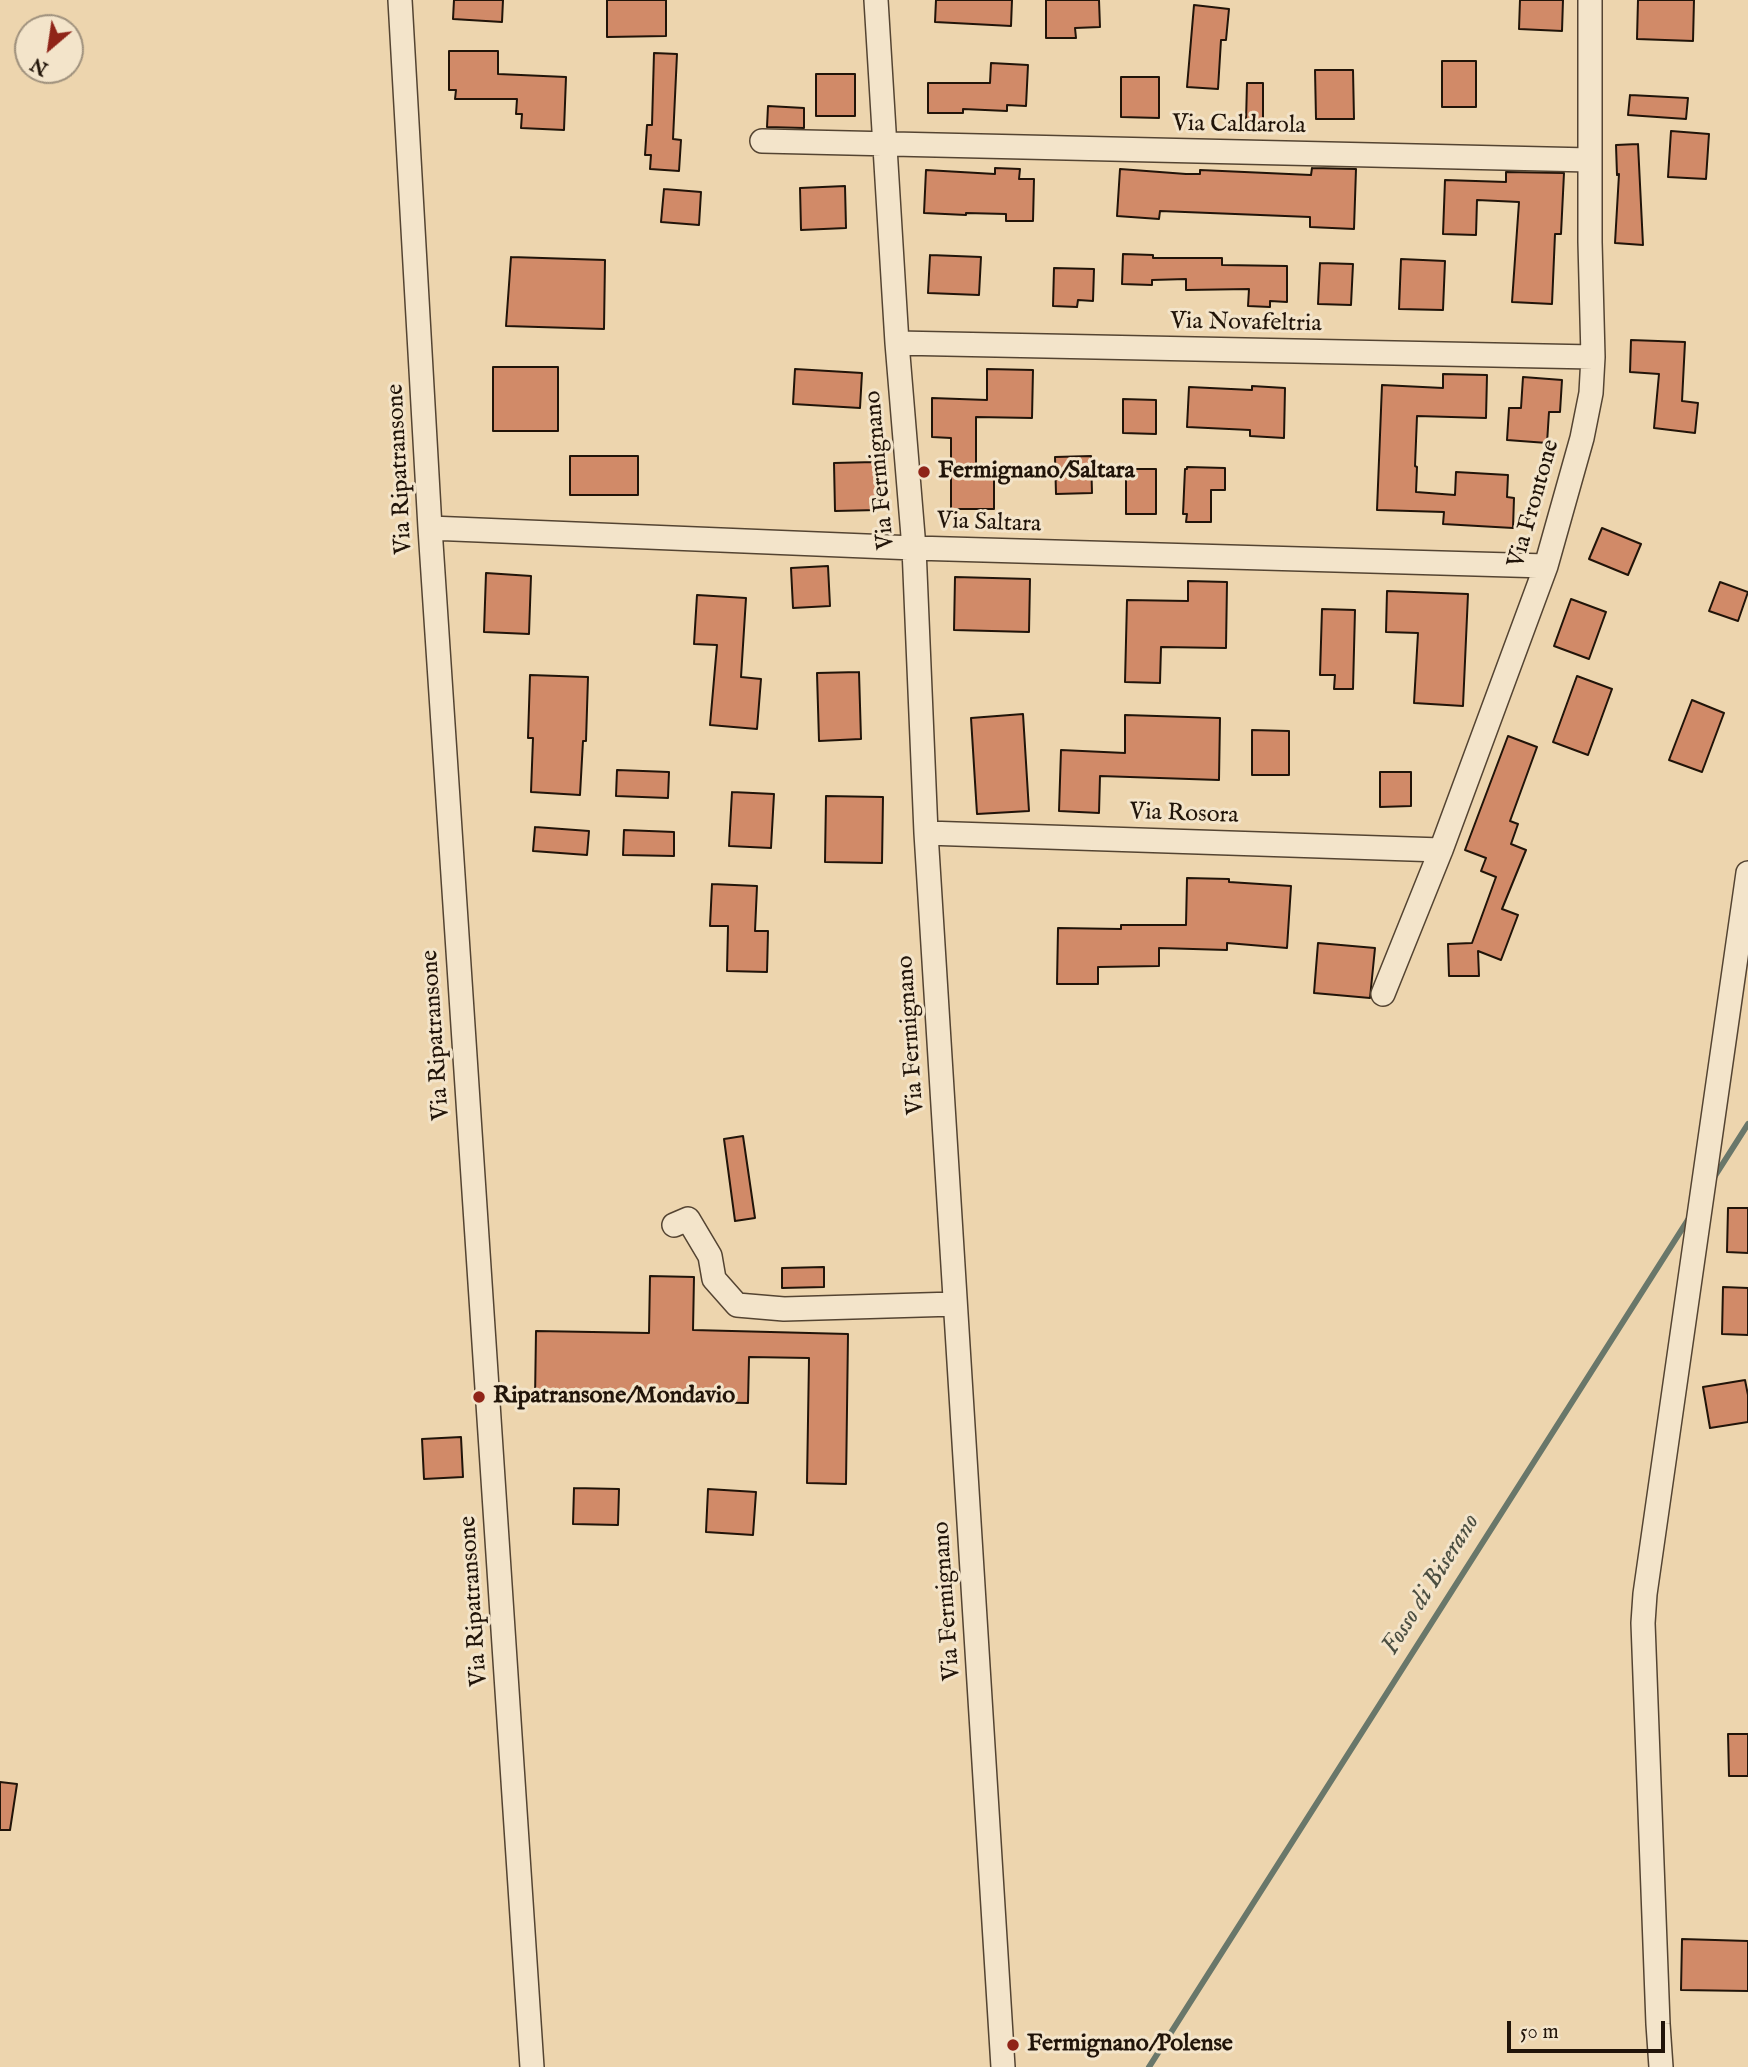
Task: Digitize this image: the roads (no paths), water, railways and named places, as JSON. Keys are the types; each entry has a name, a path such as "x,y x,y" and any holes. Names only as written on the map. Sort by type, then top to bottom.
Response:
{"street":[{"name":"Via Ripatransone","path":"400,0 430,528 532,2067"},
{"name":"Via Fermignano","path":"876,0 897,343 914,548 926,833 1003,2067"},
{"name":"Via Frontone","path":"1383,994 1441,850 1546,566 1582,438 1591,393 1593,357 1590,0"},
{"name":"Via Caldarola","path":"762,141 1590,160"},
{"name":"Via Novafeltria","path":"897,343 1593,357"},
{"name":"Via Saltara","path":"430,528 914,548 1546,566"},
{"name":"Via Rosora","path":"926,833 1441,850"},
{"path":"1661,2067 1644,1604 1748,873"},
{"path":"674,1225 688,1219 710,1256 714,1279 737,1305 784,1309 955,1304"}],"waterway":[{"name":"Fosso di Biserano","path":"1713,1179 1748,1124"},
{"name":"Fosso di Biserano","path":"1149,2067 1691,1215"}],"place":[{"name":"Fermignano/Saltara","path":"924,472"},
{"name":"Ripatransone/Mondavio","path":"479,1397"},
{"name":"Fermignano/Polense","path":"1013,2045"}]}
